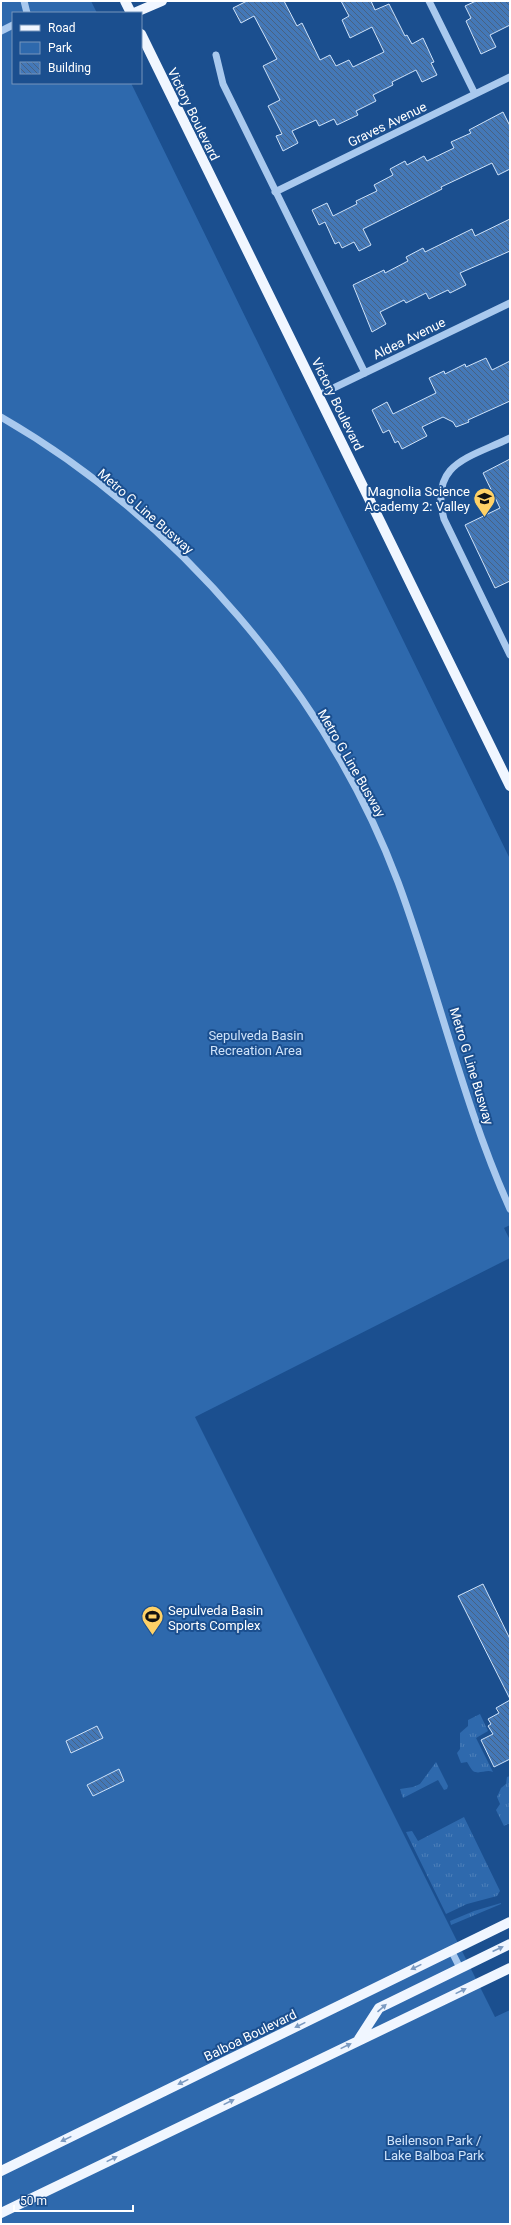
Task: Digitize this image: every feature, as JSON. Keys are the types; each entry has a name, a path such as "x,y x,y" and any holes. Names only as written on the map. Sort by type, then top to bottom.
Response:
{"main road":[{"path":"125,1 130,12"},
{"path":"136,12 162,1"},
{"name":"Victory Boulevard","path":"142,36 510,786"},
{"name":"Balboa Boulevard","path":"1,2171 510,1922"},
{"path":"359,2039 380,2008 510,1944"},
{"path":"1,2212 359,2039 510,1968"}],"street":[{"path":"24,1 27,12"},
{"path":"430,1 475,94"},
{"path":"1,32 12,26"},
{"path":"216,55 223,84 364,374"},
{"name":"Graves Avenue","path":"275,192 510,77"},
{"name":"Aldea Avenue","path":"319,395 510,303"},
{"name":"Metro G Line Busway","path":"1,417 29,433 114,495 204,578 261,646 330,742 378,835 398,881 430,972 476,1120 510,1209"},
{"path":"510,438 453,467 443,480 440,495 444,519 510,655"},
{"path":"451,1950 460,1968"}],"green space":[{"name":"Sepulveda Basin Recreation Area","path":"1,1 91,1 96,12 12,12 12,84 131,84 510,859 510,1225 504,1228 510,1240 510,1258 195,1417 495,2017 510,2010 510,2224 1,2224"},
{"path":"480,1714 488,1731 476,1738 493,1772 473,1771 467,1762 461,1763 457,1753 460,1749 460,1733 468,1726 468,1720"},
{"path":"436,1762 448,1786 447,1789 444,1790 438,1780 403,1798 400,1789 413,1787 420,1784"},
{"path":"510,1776 510,1823 504,1826 496,1810 500,1804 497,1797 501,1788 506,1784 507,1777"},
{"path":"464,1817 500,1891 497,1896 467,1904 446,1914 406,1832 412,1831 418,1841"},
{"path":"501,1903 451,1925 450,1921 474,1911"}],"building":[{"path":"247,1 284,1 297,26 302,23 320,60 330,55 336,66 349,60 353,67 384,52 372,27 350,38 342,20 349,16 341,1 371,1 375,10 389,4 405,36 407,35 412,44 423,38 434,62 431,63 437,75 422,82 416,70 392,82 393,85 373,95 376,101 356,111 358,115 337,125 334,119 319,126 316,120 292,131 298,143 283,151 276,136 282,134 268,106 280,100 263,66 277,59 254,16 241,23 233,8"},
{"path":"476,1 510,1 510,25 490,35 496,47 481,54 466,21 471,18 465,6"},
{"path":"503,112 510,126 510,169 498,175 492,163 441,187 442,189 363,229 371,245 359,251 354,242 342,248 339,242 335,244 325,222 319,225 312,210 327,203 333,216 357,204 356,201 377,191 374,185 393,175 390,169 405,161 407,165 424,156 427,161 454,148 451,142 471,133 469,130"},
{"path":"510,219 510,251 460,273 466,285 450,293 448,290 429,299 426,293 406,303 404,300 380,312 386,324 372,332 353,285 384,270 385,273 408,261 406,257 423,248 425,252 472,229 475,236"},
{"path":"486,358 492,370 510,361 510,401 456,427 453,422 443,417 422,427 427,436 402,449 398,441 395,443 389,430 383,433 372,410 387,402 393,414 436,393 429,378 444,371 445,374 465,364 466,367"},
{"path":"510,459 510,581 495,588 465,525 500,508 483,473"},
{"path":"483,1584 510,1639 510,1699 458,1596"},
{"path":"510,1700 510,1759 494,1767 481,1740 493,1734 488,1726 491,1724 488,1719 499,1713 496,1708"},
{"path":"97,1726 103,1738 71,1753 66,1741"},
{"path":"119,1769 124,1781 93,1796 87,1785"}],"place":[{"name":"Magnolia Science Academy 2: Valley","path":"485,518"},
{"name":"Sepulveda Basin Sports Complex","path":"152,1636"}],"park label":[{"name":"Beilenson Park / Lake Balboa Park","path":"434,2148"}]}
